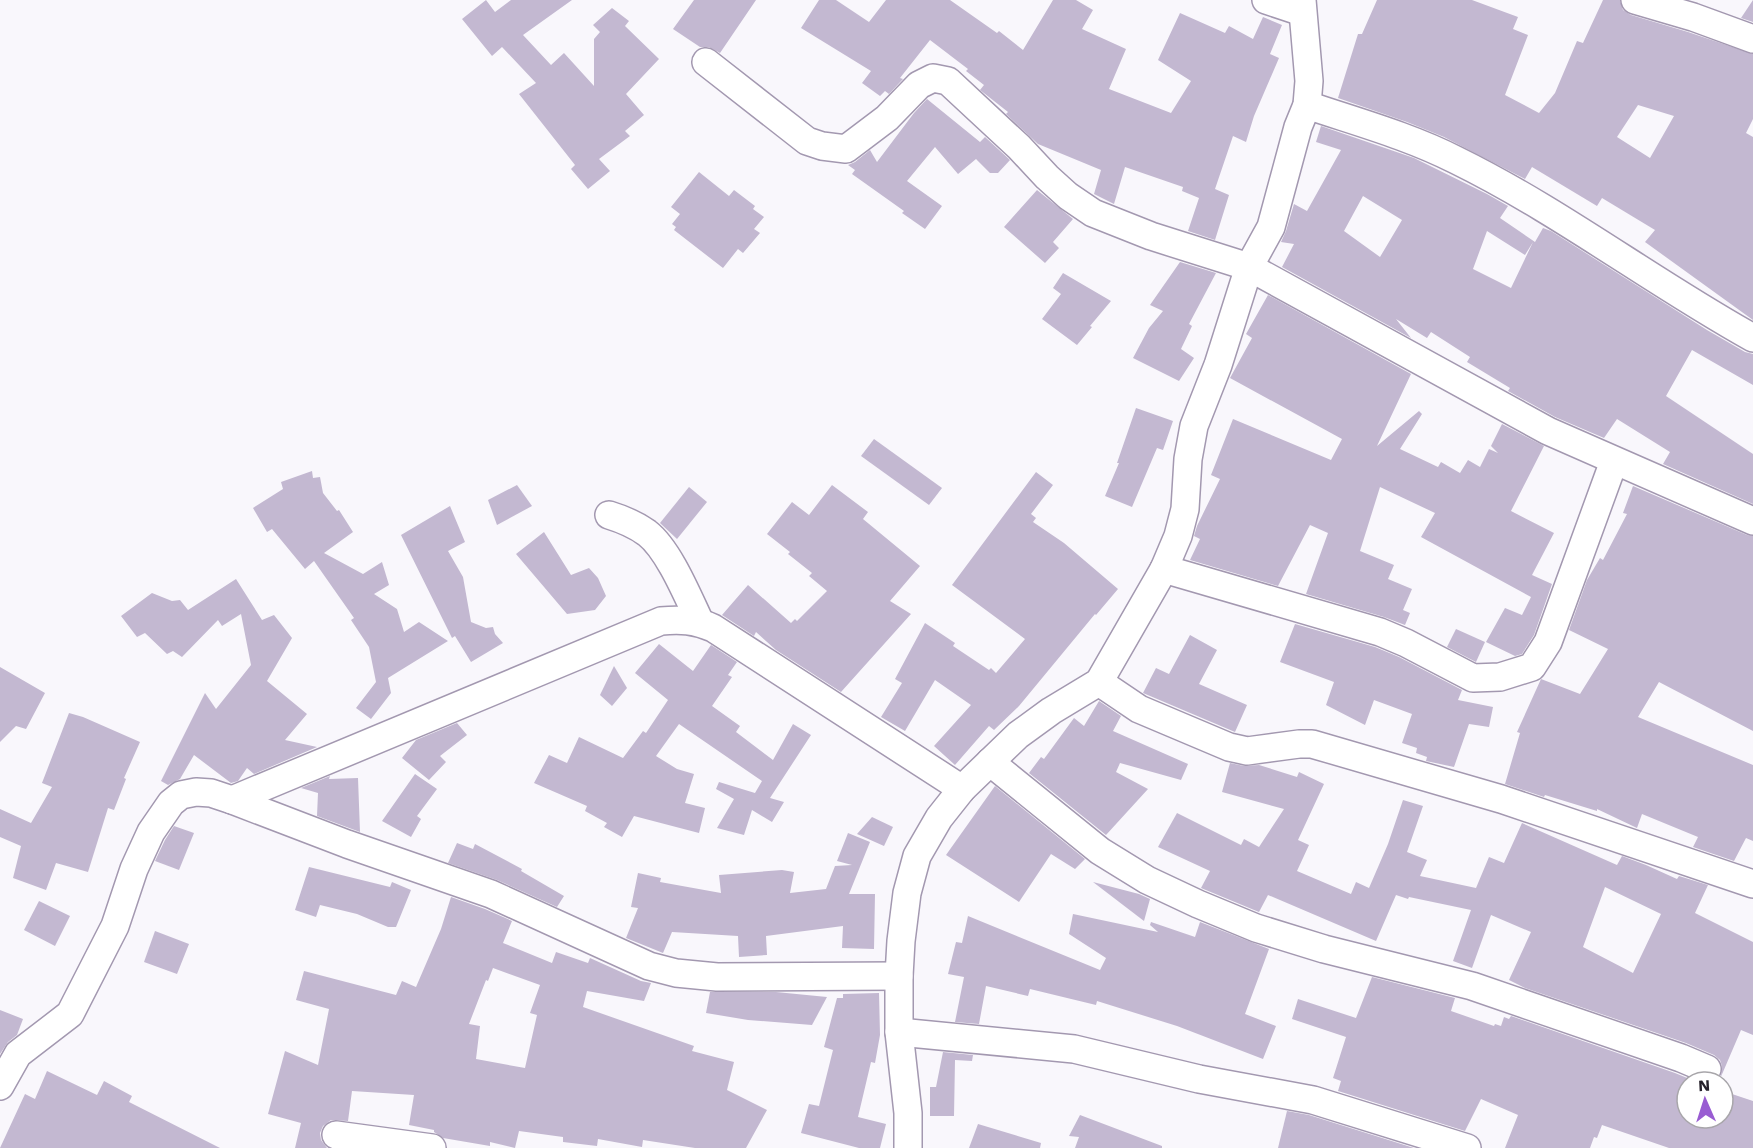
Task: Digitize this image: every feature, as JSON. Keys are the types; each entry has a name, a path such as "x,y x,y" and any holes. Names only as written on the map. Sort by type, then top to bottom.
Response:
{"street":[{"path":"908,1148 908,1113 899,1032 899,976 907,893 917,856 939,818 962,789 1018,735 1051,711 1099,682 1164,569 1178,536 1185,509 1188,459 1194,426 1218,365 1249,267 1271,227 1306,105 1309,81 1302,6 1266,0"},
{"path":"1635,0 1693,17 1753,39"},
{"path":"706,62 807,141 822,146 846,149 887,118 919,85 933,78 948,81 1019,147 1047,177 1068,196 1093,213 1151,236 1249,267 1548,431 1753,521"},
{"path":"1306,105 1416,142 1455,159 1521,194 1647,275 1753,338"},
{"path":"1164,569 1380,632 1473,678 1500,677 1532,667 1548,642 1614,461"},
{"path":"609,515 622,519 648,534 665,555 700,622"},
{"path":"232,801 661,621 679,619 700,622 713,628 962,789"},
{"path":"1099,682 1139,709 1229,747 1247,751 1312,744 1501,799 1753,884"},
{"path":"990,762 1100,851 1147,880 1198,904 1256,927 1324,949 1472,986 1682,1058 1707,1069"},
{"path":"0,1086 18,1054 70,1014 115,926 134,869 150,832 171,803 181,795 196,792 232,801 491,894 649,966 676,973 717,977 899,976"},
{"path":"899,1032 1074,1049 1199,1080 1313,1100 1467,1148"},
{"path":"336,1135 431,1148"}],"building":[{"path":"486,0 495,12 511,0 572,0 523,35 551,65 564,53 594,86 594,39 600,32 593,25 612,8 629,21 625,26 659,59 626,94 644,115 625,131 630,136 599,159 610,171 588,189 571,169 575,165 519,94 536,83 502,47 492,56 462,19"},
{"path":"694,0 756,0 720,53 709,47 700,47 673,29"},
{"path":"819,0 836,0 869,22 886,0 950,0 997,33 999,31 1023,50 1053,0 1076,0 1093,10 1082,29 1126,49 1109,89 1171,113 1191,81 1158,60 1180,13 1225,33 1229,26 1253,39 1263,17 1282,25 1270,54 1279,58 1254,116 1246,142 1233,136 1215,189 1229,195 1215,240 1188,231 1199,198 1182,191 1183,187 1125,167 1114,204 1094,194 1101,170 1038,144 1006,114 1008,112 980,90 984,85 966,71 968,69 930,40 900,78 903,79 889,94 885,91 880,96 862,83 871,71 801,28"},
{"path":"1377,0 1472,0 1518,17 1513,29 1528,35 1505,95 1539,113 1555,93 1577,41 1583,43 1603,0 1620,0 1623,10 1631,15 1753,54 1753,119 1746,133 1753,137 1753,320 1645,242 1655,230 1602,198 1597,206 1532,167 1525,179 1444,137 1338,98 1358,34 1362,34","holes":["1638,105 1674,116 1650,158 1617,137"]},
{"path":"1753,0 1753,22 1741,18"},
{"path":"927,99 980,142 985,137 1010,160 998,173 990,173 976,159 958,174 935,147 907,181 942,206 925,229 852,174 855,170 848,165 870,150 877,162"},
{"path":"1321,126 1414,158 1508,206 1500,218 1535,242 1543,228 1551,231 1707,330 1745,352 1753,354 1753,385 1692,350 1666,396 1753,454 1753,504 1663,464 1670,452 1617,419 1604,438 1555,417 1508,391 1510,388 1467,362 1470,357 1431,332 1427,338 1396,319 1411,338 1282,267 1294,244 1281,242 1294,204 1307,211 1341,150 1316,142","holes":["1363,196 1402,220 1380,257 1344,231","1487,231 1525,255 1533,242 1511,288 1473,269"]},
{"path":"699,172 729,196 734,190 755,206 753,209 764,217 754,229 760,233 743,253 738,249 723,268 674,230 676,227 672,224 680,214 671,207"},
{"path":"1037,190 1073,219 1053,242 1059,248 1045,263 1004,227"},
{"path":"1180,262 1216,273 1189,324 1192,326 1181,349 1194,358 1179,381 1133,358 1149,328 1163,311 1150,305"},
{"path":"1063,273 1111,301 1077,345 1042,319 1061,294 1053,288"},
{"path":"1268,295 1411,374 1377,446 1419,411 1422,414 1400,449 1438,467 1441,462 1460,473 1468,460 1480,467 1489,449 1498,453 1491,446 1502,424 1544,446 1511,511 1554,533 1532,575 1552,584 1534,635 1522,654 1515,656 1486,642 1505,608 1522,615 1531,597 1421,537 1435,513 1380,487 1360,551 1394,565 1388,579 1412,589 1403,610 1410,613 1405,625 1306,594 1328,533 1310,525 1278,586 1190,560 1200,539 1194,536 1197,526 1220,479 1211,475 1233,419 1331,460 1342,439 1230,378 1252,338 1246,334"},
{"path":"1136,408 1173,421 1163,450 1157,448 1132,507 1105,496 1119,463 1117,463"},
{"path":"874,439 942,488 929,505 861,456"},
{"path":"312,471 313,478 320,477 323,493 337,511 339,510 353,532 324,553 363,574 382,562 389,585 374,594 397,609 404,632 419,622 448,641 388,678 391,693 371,719 356,708 376,682 369,647 351,620 354,618 314,561 305,569 272,529 267,532 253,508 283,489 281,482"},
{"path":"1036,472 1053,485 1031,514 1036,518 1033,522 1064,543 1118,589 1019,706 994,730 989,726 955,765 934,746 971,705 935,680 905,731 881,717 902,683 895,679 925,623 955,643 953,646 996,673 1025,639 952,585"},
{"path":"517,485 532,506 497,525 488,500"},
{"path":"832,485 868,512 863,519 920,566 890,601 911,614 841,692 776,650 756,632 754,636 722,615 748,585 791,623 795,619 797,621 827,591 809,576 812,573 788,554 790,552 767,534 792,502 809,515"},
{"path":"1633,486 1753,536 1753,731 1659,682 1638,717 1753,765 1753,841 1746,838 1734,861 1693,847 1698,837 1642,814 1637,828 1597,809 1597,811 1545,795 1544,797 1505,784 1520,733 1517,732 1541,679 1580,694 1608,649 1569,630 1587,580 1600,558 1603,560 1627,514 1623,513"},
{"path":"689,487 707,502 677,539 660,523"},
{"path":"450,506 465,542 448,551 463,577 471,622 486,628 493,627 495,634 503,643 471,662 455,636 452,638 401,535"},
{"path":"544,532 571,575 589,568 598,578 606,596 595,610 567,614 516,554"},
{"path":"236,579 262,620 274,615 292,638 267,681 307,714 285,740 317,747 254,774 247,768 238,781 231,783 194,755 180,779 168,785 161,781 205,693 216,709 251,665 241,614 222,626 218,620 182,657 173,651 167,654 145,633 137,637 121,616 152,593 172,601 180,600 188,610"},
{"path":"1295,624 1375,647 1462,690 1458,700 1493,707 1489,727 1469,724 1454,767 1426,761 1427,757 1416,753 1417,748 1402,743 1412,714 1374,700 1365,725 1326,705 1334,682 1280,662"},
{"path":"1456,629 1485,642 1476,662 1447,647"},
{"path":"1190,635 1217,650 1199,684 1247,705 1235,732 1143,693 1156,668 1169,674"},
{"path":"659,644 693,671 711,645 737,662 728,675 732,677 712,706 740,726 736,732 773,760 793,724 811,735 770,798 784,802 772,822 752,810 744,835 717,828 734,799 716,789 719,782 755,793 762,781 679,724 656,756 677,769 694,774 685,803 705,808 699,833 634,816 622,837 604,827 607,823 585,811 587,806 534,783 549,755 567,763 579,737 623,758 643,731 646,733 668,700 635,673"},
{"path":"614,666 627,688 612,706 600,695"},
{"path":"0,667 45,693 26,729 16,726 0,742"},
{"path":"1099,701 1121,716 1113,731 1188,764 1181,780 1120,763 1116,772 1148,789 1106,835 1029,773 1041,757 1044,759 1074,718 1084,726"},
{"path":"69,713 140,742 124,778 126,779 114,810 108,808 88,872 56,863 46,890 13,878 21,846 0,837 0,809 31,823 52,787 42,783"},
{"path":"457,723 467,735 440,756 446,762 429,780 402,758 416,740"},
{"path":"1230,763 1244,766 1259,765 1297,777 1299,772 1324,784 1298,840 1309,845 1297,871 1351,894 1356,882 1369,888 1388,844 1403,800 1423,806 1407,852 1427,860 1420,876 1476,888 1489,857 1504,863 1522,823 1617,865 1622,856 1677,879 1679,876 1708,885 1695,913 1753,942 1753,1035 1741,1030 1724,1070 1722,1070 1720,1060 1714,1055 1686,1043 1525,988 1509,980 1531,932 1491,915 1472,968 1453,961 1471,910 1396,895 1376,941 1268,895 1259,912 1201,888 1210,871 1158,847 1177,813 1241,845 1244,839 1259,847 1284,809 1222,792","holes":["1605,887 1661,914 1633,973 1583,947"]},
{"path":"415,774 437,789 417,816 421,819 411,837 382,821"},
{"path":"330,776 329,779 358,778 360,832 317,816 318,793 301,788"},
{"path":"995,786 1085,859 1075,869 1051,854 1019,902 946,855"},
{"path":"872,817 893,827 884,846 857,834"},
{"path":"174,826 194,833 179,870 155,861"},
{"path":"848,833 870,842 849,894 875,894 874,949 842,948 843,926 766,936 767,955 739,957 738,936 672,932 663,953 626,938 638,908 631,907 638,873 661,878 660,882 721,893 719,875 782,870 794,872 790,893 826,889 835,866 852,865 837,861"},
{"path":"457,843 473,849 475,844 522,869 521,871 564,896 557,907 497,880 448,863"},
{"path":"309,867 390,887 392,882 411,890 396,927 388,927 357,914 320,905 316,917 295,910"},
{"path":"1093,882 1150,899 1144,921"},
{"path":"451,897 512,921 503,943 552,963 556,952 588,963 590,958 641,981 651,983 644,1001 587,991 583,1007 694,1046 692,1051 734,1062 727,1090 767,1110 746,1148 695,1148 643,1140 642,1147 598,1139 597,1146 563,1142 563,1137 519,1131 515,1148 490,1142 490,1146 443,1138 434,1130 409,1125 414,1095 352,1091 348,1121 331,1120 323,1126 320,1133 321,1140 327,1148 295,1148 301,1123 268,1114 285,1051 318,1065 329,1009 296,1000 304,971 396,995 402,981 416,987 441,929","holes":["493,968 540,985 530,1013 537,1015 525,1068 476,1059 480,1026 469,1024"]},
{"path":"39,901 70,916 55,946 24,930"},
{"path":"1073,914 1158,932 1150,925 1151,922 1195,937 1200,922 1269,949 1245,1014 1276,1026 1263,1059 1177,1026 1097,1001 1096,1005 1030,989 1028,996 986,986 979,1024 955,1022 964,977 948,974 956,942 962,943 968,916 1100,970 1106,958 1069,934"},
{"path":"155,931 189,944 177,974 144,962"},
{"path":"1372,977 1455,998 1451,1011 1494,1026 1495,1024 1501,1026 1504,1017 1509,1019 1511,1016 1675,1073 1675,1130 1735,1130 1735,1095 1753,1101 1753,1148 1669,1148 1602,1125 1590,1148 1505,1148 1518,1115 1481,1099 1465,1131 1338,1091 1341,1081 1333,1078 1346,1037 1292,1019 1298,999 1356,1018"},
{"path":"710,992 776,992 827,997 812,1025 748,1020 706,1013"},
{"path":"879,993 880,1035 875,1063 871,1062 858,1117 886,1124 880,1148 859,1148 801,1133 809,1104 819,1106 833,1050 824,1047 837,998 843,998 843,994"},
{"path":"0,1010 23,1019 17,1035 8,1042 0,1054"},
{"path":"943,1052 973,1055 972,1061 955,1060 954,1116 930,1116 930,1087 936,1087"},
{"path":"47,1071 97,1095 104,1081 132,1096 129,1102 220,1148 0,1148 25,1094 35,1099"},
{"path":"1287,1111 1309,1115 1414,1148 1278,1148"},
{"path":"1080,1115 1162,1146 1162,1148 1075,1148 1079,1137 1069,1136"},
{"path":"978,1124 1041,1143 1040,1148 969,1148"}]}
